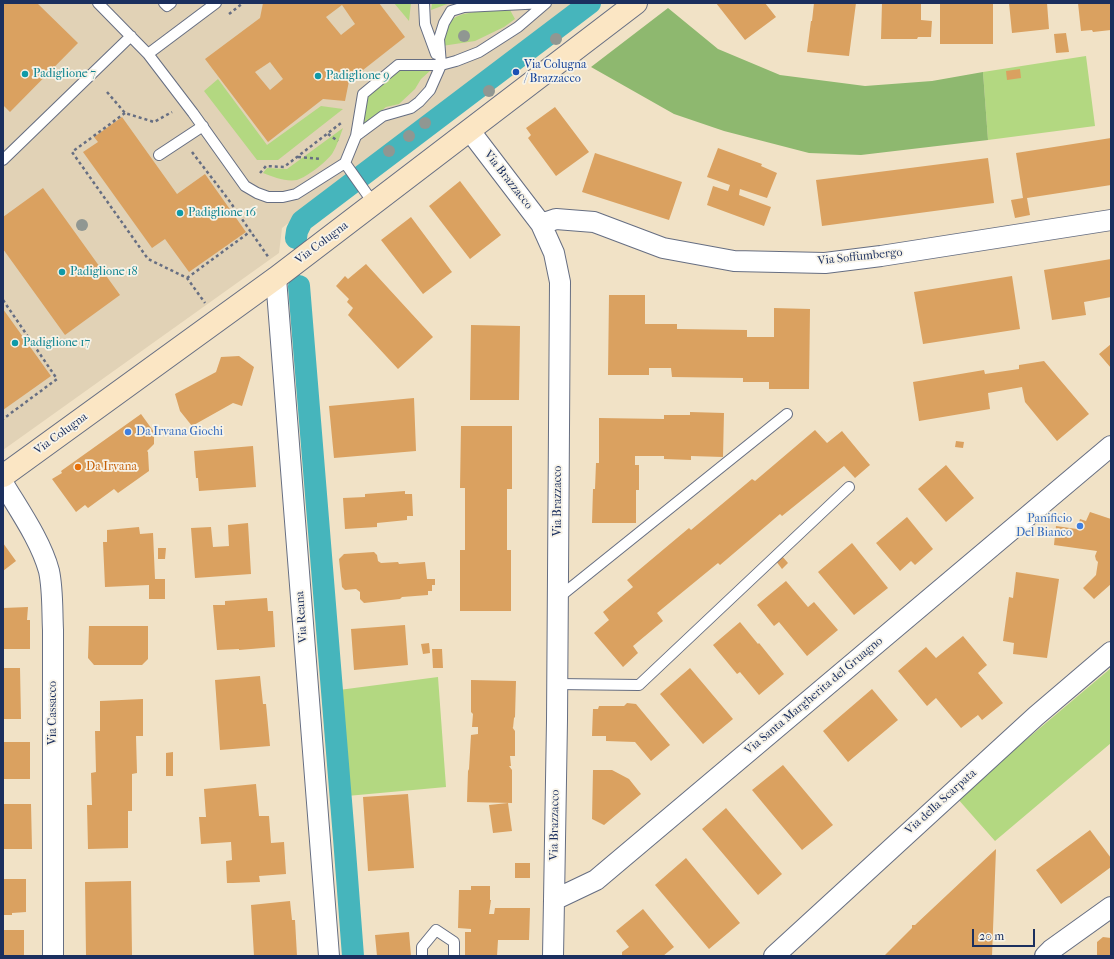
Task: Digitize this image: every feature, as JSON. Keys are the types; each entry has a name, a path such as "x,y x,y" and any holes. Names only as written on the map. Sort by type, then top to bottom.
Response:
{"street":[{"name":"Via Colugna","path":"3,476 278,276 368,196 470,131 636,3"},
{"name":"Via Brazzacco","path":"470,131 541,224 554,253 560,282 554,900"},
{"name":"Via Soffumbergo","path":"541,224 556,219 594,222 663,248 734,261 825,263 881,256 1111,220"},
{"name":"Via Reana","path":"278,276 328,956"},
{"name":"Via Santa Margherita del Gruagno","path":"554,900 596,880 1111,446"},
{"name":"Via Cassacco","path":"3,483 41,548 49,572 52,594 53,956"},
{"name":"Via della Scarpata","path":"774,956 1036,716 1111,652"},
{"path":"553,956 554,900"},
{"path":"1045,956 1051,950 1111,907"}],"lane":[{"path":"98,3 148,54 203,126 245,186 268,197 283,197 296,194 345,163 356,136 363,94 398,66 440,65 456,61 479,52 518,27 546,3"},
{"path":"164,3 167,6 171,3"},
{"path":"148,54 216,3"},
{"path":"424,3 425,24 440,65"},
{"path":"356,136 383,116 411,108 430,90 440,65 439,39 444,23 451,11 464,7 546,3"},
{"path":"3,160 131,36"},
{"path":"159,155 203,126"},
{"path":"345,163 368,196"},
{"path":"558,598 787,414"},
{"path":"557,684 638,685 849,487"},
{"path":"422,956 422,947 436,930 454,942 454,956"}],"path":[{"path":"228,15 243,3"},
{"path":"107,92 125,113 154,122 172,112 175,115"},
{"path":"260,173 266,166 284,167 360,108"},
{"path":"125,113 72,152 148,259 187,278 207,306"},
{"path":"188,147 251,231 278,276"},
{"path":"187,278 251,231"},
{"path":"3,300 57,379 3,419"}],"shaded area":[{"path":"3,3 580,3 282,228 279,253 3,450"}],"green space":[{"path":"394,3 411,3 409,21"},
{"path":"432,3 450,3 431,10"},
{"path":"668,8 718,49 780,75 865,86 932,81 983,72 988,140 861,155 809,153 724,131 674,114 591,67"},
{"path":"510,10 515,19 504,27 475,41 442,46 448,25 457,17 463,14"},
{"path":"1086,56 1095,126 988,140 983,72"},
{"path":"401,70 431,70 421,79 415,89 399,104 386,107 362,126 367,97"},
{"path":"218,79 267,145 321,106 343,109 278,160 257,160 204,91"},
{"path":"343,128 332,154 321,165 306,176 297,180 284,180 263,173 267,168 287,169"},
{"path":"1111,668 1111,743 995,841 957,798"},
{"path":"438,677 446,787 347,796 339,690"}],"building":[{"name":"Padiglione 7","path":"3,3 37,3 78,43 10,112 3,105"},
{"name":"Padiglione 9","path":"263,3 379,3 405,37 349,81 345,101 323,99 268,142 205,59 260,18","holes":["342,5 355,24 341,35 326,17","270,62 283,79 270,90 255,72"]},
{"path":"716,3 765,3 776,17 745,40"},
{"path":"814,3 856,3 849,56 807,52"},
{"path":"882,3 921,3 921,20 932,21 931,37 918,37 917,39 881,39"},
{"path":"940,3 993,3 993,44 940,44"},
{"path":"1009,3 1047,3 1049,29 1012,33"},
{"path":"1078,3 1111,3 1111,30 1093,32 1092,30 1081,31"},
{"path":"1066,33 1069,52 1056,53 1054,34"},
{"path":"1020,69 1021,78 1007,80 1006,71"},
{"path":"555,107 589,152 556,176 528,138 531,135 526,128"},
{"name":"Padiglione 16","path":"122,117 177,194 205,174 246,232 189,272 165,239 152,248 83,152 98,142 94,137"},
{"path":"1111,138 1111,185 1027,198 1030,215 1015,218 1011,200 1023,198 1016,153"},
{"path":"718,148 762,164 761,166 777,173 767,198 740,189 739,195 771,207 764,226 707,205 713,186 728,191 730,185 707,177"},
{"path":"595,153 682,182 669,220 582,192"},
{"path":"988,158 994,203 822,226 816,180"},
{"path":"460,181 501,235 470,259 429,206"},
{"name":"Padiglione 18","path":"43,188 120,295 65,335 3,249 3,217"},
{"path":"411,217 452,272 423,294 381,240"},
{"path":"1111,259 1111,297 1084,302 1086,315 1052,320 1044,270"},
{"path":"366,264 433,337 398,369 348,315 353,308 347,302 349,299 336,286 345,276 348,279"},
{"path":"1012,276 1020,329 923,344 914,292"},
{"path":"609,295 645,295 645,324 677,324 677,329 747,330 747,337 774,337 774,308 810,309 809,389 769,389 769,382 743,382 743,378 672,377 671,368 649,368 649,375 608,375"},
{"name":"Padiglione 17","path":"3,309 51,376 3,410"},
{"path":"471,325 520,326 519,400 470,400"},
{"path":"1111,344 1111,368 1099,354"},
{"path":"239,356 254,367 242,406 233,403 192,426 180,411 175,394 216,372 221,357"},
{"path":"1044,361 1089,414 1057,441 1025,402 1022,387 988,393 990,409 919,421 913,382 984,370 985,374 1019,369 1019,365"},
{"path":"414,398 416,451 334,458 329,406"},
{"path":"690,412 724,413 723,457 691,456 691,460 664,459 664,456 635,456 635,465 639,465 639,490 636,490 636,523 592,523 593,489 595,489 596,463 599,463 599,418 664,419 664,415 690,415"},
{"path":"141,414 154,432 154,444 147,451 149,471 118,493 114,489 88,508 85,505 76,512 52,479"},
{"path":"461,426 512,426 512,489 507,489 507,550 511,550 511,611 460,611 460,550 465,550 465,488 460,488"},
{"path":"815,430 827,443 842,431 870,465 855,478 844,466 782,516 780,514 720,565 718,563 657,613 663,621 633,646 638,653 623,667 594,633 609,620 603,612 633,587 627,580 689,528 691,530 752,479 755,481"},
{"path":"956,441 964,442 963,448 955,447"},
{"path":"253,446 256,487 199,491 198,478 196,478 194,451"},
{"path":"946,465 974,498 946,522 918,489"},
{"path":"405,491 405,494 412,494 413,516 407,516 407,520 377,523 377,527 345,529 343,498 365,497 365,494"},
{"path":"1090,512 1111,519 1111,584 1094,599 1083,588 1096,575 1098,562 1095,556 1097,551 1054,545 1056,526 1077,529 1080,519 1086,521"},
{"path":"907,517 933,549 915,565 911,561 900,571 876,543"},
{"path":"248,523 251,574 195,578 191,528 211,527 213,547 229,546 228,525"},
{"path":"139,527 140,534 153,533 155,579 165,579 165,599 149,599 149,585 105,587 103,542 107,542 107,530"},
{"path":"3,543 16,561 3,571"},
{"path":"852,543 888,588 854,615 818,572"},
{"path":"158,548 166,548 165,559 158,559"},
{"path":"374,552 377,555 378,561 381,563 398,562 399,564 425,562 427,579 435,579 435,585 432,585 432,591 428,591 428,595 402,597 400,599 364,603 360,599 360,592 356,589 345,590 342,587 339,559 344,554"},
{"path":"782,556 788,563 782,569 776,561"},
{"path":"1016,572 1059,579 1047,658 1013,654 1014,643 1003,641 1009,597 1013,598"},
{"path":"786,581 808,607 814,602 838,630 807,656 779,622 774,626 757,605"},
{"path":"267,598 268,611 273,611 275,647 217,650 213,605 225,605 225,601"},
{"path":"28,607 27,620 30,620 30,649 3,649 3,608"},
{"path":"740,622 784,674 759,695 740,672 737,674 713,645"},
{"path":"405,625 408,665 354,670 351,629"},
{"path":"89,626 148,626 148,659 142,665 94,665 88,658"},
{"path":"963,636 987,665 978,673 1003,703 982,720 978,715 961,728 936,698 927,706 898,671 926,647 936,658"},
{"path":"429,643 430,653 423,654 421,644"},
{"path":"432,649 442,649 443,668 433,668"},
{"path":"3,668 20,668 21,719 3,719"},
{"path":"690,668 733,719 703,744 660,694"},
{"path":"260,676 263,704 266,704 270,746 220,750 215,680"},
{"path":"471,680 516,681 515,717 513,728 512,727 515,731 515,756 510,756 511,766 509,766 512,770 512,803 467,802 471,735 478,734 478,727 472,727 473,714 471,712"},
{"path":"872,689 898,720 848,762 823,731"},
{"path":"143,699 143,736 136,736 137,773 132,774 132,811 128,811 128,848 88,849 87,805 92,805 91,773 96,772 95,731 100,731 100,701"},
{"path":"627,703 636,704 670,745 651,761 635,742 606,741 606,736 592,736 593,709 598,709 599,706 624,706"},
{"path":"3,742 30,742 30,779 3,779"},
{"path":"173,752 173,776 166,776 166,753"},
{"path":"783,765 833,825 802,850 752,790"},
{"path":"593,770 612,770 629,779 641,794 604,825 592,819"},
{"path":"256,784 259,816 269,816 271,843 284,842 286,874 259,876 260,882 227,883 226,861 232,860 231,842 201,844 199,817 206,817 204,789"},
{"path":"408,794 414,868 368,871 363,797"},
{"path":"508,803 512,831 493,833 489,805"},
{"path":"3,804 31,804 32,849 3,849"},
{"path":"726,808 782,874 758,895 702,829"},
{"path":"1090,830 1111,858 1111,867 1061,904 1036,870"},
{"path":"996,849 992,956 884,956 912,928 912,925 915,925"},
{"path":"686,858 740,923 709,949 655,885"},
{"path":"515,863 530,863 530,878 515,878"},
{"path":"3,879 26,879 26,912 3,915"},
{"path":"131,881 132,955 86,955 85,882"},
{"path":"471,886 490,886 491,900 489,914 494,914 495,908 530,908 529,940 498,940 497,956 465,956 465,932 471,932 471,929 458,928 459,890 471,890"},
{"path":"290,901 292,920 295,920 297,956 254,956 251,905"},
{"path":"643,909 674,947 663,956 622,956 622,952 629,947 616,931"},
{"path":"3,930 24,930 24,956 3,956"},
{"path":"409,932 411,956 377,956 375,935"},
{"path":"1103,937 1111,938 1111,956 1097,956 1097,942"}],"waterway":[{"path":"296,238 297,231 302,221 590,3"},
{"path":"299,286 353,956"}],"place":[{"name":"Via Colugna / Brazzacco","path":"516,72"},
{"name":"Padiglione 7","path":"25,74"},
{"name":"Padiglione 9","path":"318,76"},
{"name":"Padiglione 16","path":"180,213"},
{"name":"Padiglione 18","path":"62,272"},
{"name":"Padiglione 17","path":"15,343"},
{"name":"Da Irvana Giochi","path":"128,432"},
{"name":"Da Irvana","path":"78,467"},
{"name":"Panificio Del Bianco","path":"1080,526"}]}
